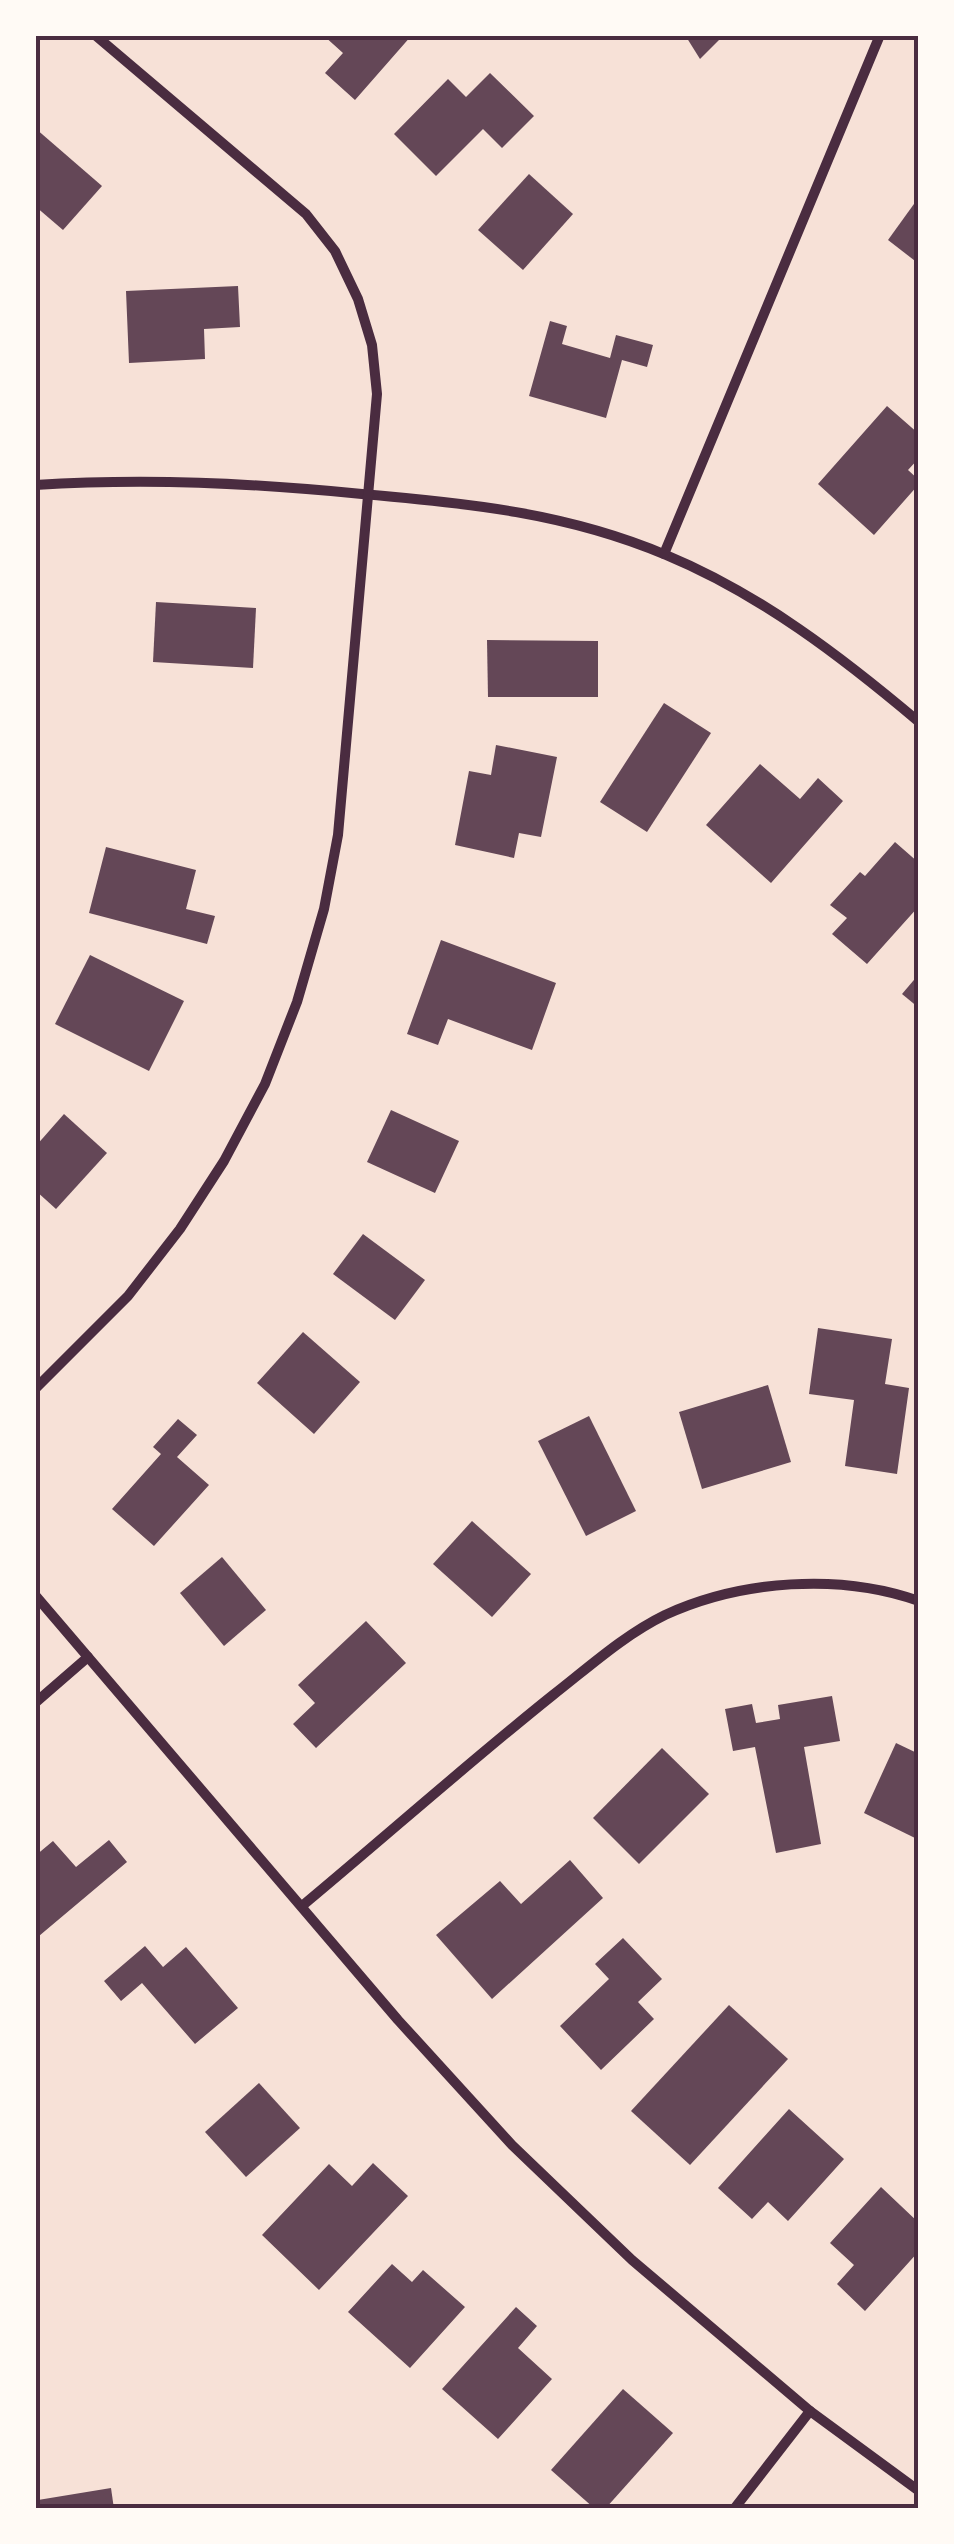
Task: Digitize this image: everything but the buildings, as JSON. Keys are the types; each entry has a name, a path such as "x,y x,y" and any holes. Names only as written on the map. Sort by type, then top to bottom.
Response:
{"street":[{"path":"35,1390 128,1296 180,1228 224,1161 256,1100 297,1002 324,909 338,835 377,394 372,345 358,299 336,251 306,214 95,35"},
{"path":"664,554 880,35"},
{"path":"35,485 120,480 232,482 482,504 565,521 664,554 733,586 792,623 919,722"},
{"path":"302,1906 529,1714 615,1646 665,1616 720,1596 778,1586 847,1585 919,1601"},
{"path":"35,1596 398,2020 512,2145 632,2260 810,2411 919,2491"},
{"path":"35,1703 88,1657"},
{"path":"734,2509 810,2411"}]}
